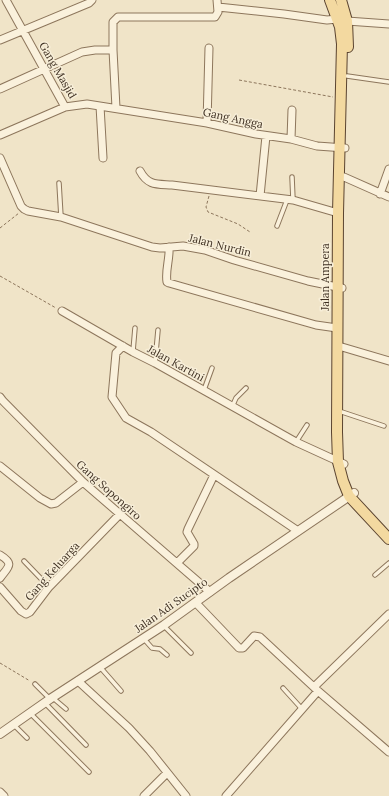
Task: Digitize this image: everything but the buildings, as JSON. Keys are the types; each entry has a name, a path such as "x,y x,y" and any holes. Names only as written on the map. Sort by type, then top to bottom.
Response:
{"main road":[{"name":"Jalan Ampera","path":"330,0 342,20 340,27 342,44 341,99 344,177 337,328 337,432 341,463 352,495 389,539"},
{"name":"Jalan Ampera","path":"341,0 342,20 348,42 338,213 342,347 341,463"},
{"name":"Jalan Ampera","path":"352,495 389,531"}],"street":[{"name":"Gang Masjid","path":"6,0 65,108 88,104 116,108"},
{"path":"0,40 89,3 92,0"},
{"path":"116,108 113,50 114,22 118,16 216,17 218,14 218,4 326,20 389,24"},
{"path":"207,123 209,48"},
{"path":"0,89 82,52 113,50"},
{"path":"100,106 103,158"},
{"path":"0,135 65,108"},
{"name":"Gang Angga","path":"116,108 207,123 266,136 291,139 317,146 342,148"},
{"path":"291,139 292,110"},
{"path":"260,196 266,136"},
{"path":"0,158 21,206 24,209"},
{"path":"380,194 389,168"},
{"path":"140,171 149,182 290,200 338,213"},
{"path":"344,177 389,197"},
{"name":"Jalan Nurdin","path":"24,209 60,217 152,247 183,246 205,250 234,260 308,281 340,288"},
{"path":"169,247 166,278 167,282 316,325 337,328"},
{"name":"Jalan Kartini","path":"62,311 296,442 341,463"},
{"path":"123,346 115,355 112,393 113,399 126,418 151,432 298,531"},
{"path":"342,347 389,361"},
{"name":"Gang Sopongiro","path":"0,397 83,482 119,515 210,592"},
{"path":"0,466 40,498 51,504 56,503 83,482"},
{"path":"177,563 194,546 187,532 214,475"},
{"name":"Jalan Adi Sucipto","path":"0,734 100,666 164,625 352,495"},
{"name":"Gang Keluarga","path":"0,587 21,611 26,614 30,612 49,587 119,515"},
{"path":"0,555 9,562 7,570 0,578"},
{"path":"196,603 239,648 243,648 254,636 260,637 316,689 388,749"},
{"path":"226,796 303,709 316,689 389,614"},
{"path":"78,681 129,728 150,751 186,796"},
{"path":"144,796 167,773"},
{"path":"0,792 4,796"}],"lane":[{"path":"346,76 389,82"},
{"path":"277,226 290,200 292,177"},
{"path":"59,182 60,217"},
{"path":"133,352 135,328"},
{"path":"155,363 158,330"},
{"path":"204,391 212,368"},
{"path":"232,407 236,398 246,388"},
{"path":"342,412 384,426"},
{"path":"296,442 307,425"},
{"path":"24,561 49,587"},
{"path":"375,575 389,563"},
{"path":"164,625 191,653"},
{"path":"143,638 152,648 160,649 167,655"},
{"path":"100,666 121,691"},
{"path":"35,684 50,700 86,745"},
{"path":"283,688 303,709"},
{"path":"50,700 66,709"},
{"path":"31,714 89,772"},
{"path":"14,725 27,738"}],"path":[{"path":"239,80 341,99"},
{"path":"210,189 206,204 208,212 238,224 250,232"},
{"path":"0,228 24,209"},
{"path":"0,276 62,311"},
{"path":"0,663 35,684"}]}
